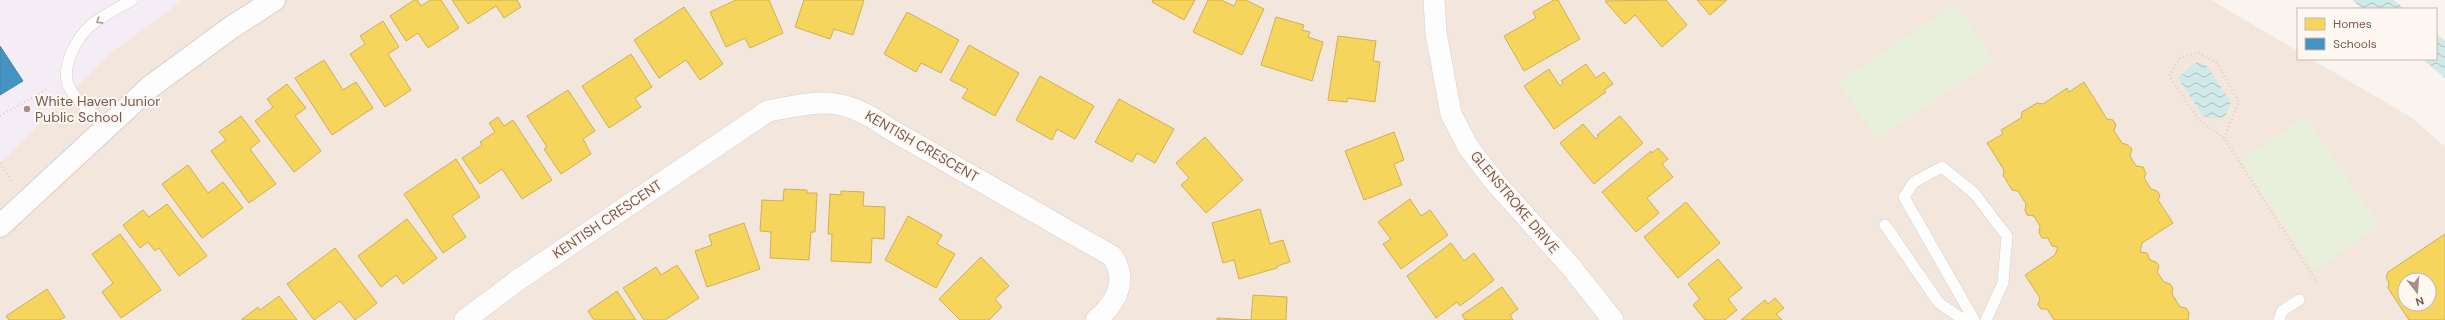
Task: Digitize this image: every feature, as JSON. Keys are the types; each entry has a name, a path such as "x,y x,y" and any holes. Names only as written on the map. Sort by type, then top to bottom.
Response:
{"street":[{"name":"GLENSTROKE DRIVE","path":"1434,0 1436,33 1451,114 1468,147 1509,198 1571,267 1614,320"},
{"path":"0,226 156,82 261,4"},
{"name":"KENTISH CRESCENT","path":"465,320 518,280 768,111 817,102 839,104 867,113 888,128 1112,256 1119,267 1120,284 1109,308 1096,320"}],"lane":[{"path":"107,126 78,99 69,86 67,78 68,61 90,27 132,0"},
{"path":"1974,320 1904,197 1914,182 1942,167 1974,193 2007,236 2003,283 1986,320"},
{"path":"1885,225 1939,304 1964,320"},
{"path":"2279,320 2282,311 2299,300"}],"path":[{"path":"2224,138 2239,102 2217,63 2199,54 2181,57 2169,76 2200,121 2224,138 2318,284"},
{"path":"0,116 46,89"}],"shaded area":[{"name":"White Haven Junior Public School","path":"0,0 182,0 108,55 0,163"},
{"path":"182,0 2211,0 2297,50 2297,60 2313,60 2411,117 2445,147 2445,320 0,320 0,163 108,55"}],"green space":[{"path":"1955,3 1994,61 1877,140 1838,82"},
{"path":"2306,116 2380,226 2315,271 2240,160"}],"water":[{"path":"2352,0 2394,0 2404,8 2362,8"},
{"path":"2437,35 2445,41 2445,78 2423,60 2437,60"},
{"path":"2198,62 2206,65 2231,102 2225,117 2213,119 2203,116 2178,78 2187,69"}],"building: Homes":[{"path":"414,0 417,0 421,6 430,0 441,0 459,28 428,48 418,33 406,41 390,16"},
{"path":"452,0 517,0 521,7 504,18 496,6 468,24"},
{"path":"736,0 769,0 783,33 750,48 745,38 726,47 710,12"},
{"path":"804,0 864,0 853,35 834,29 830,39 795,27"},
{"path":"1153,0 1195,0 1184,20 1152,2"},
{"path":"1208,0 1221,0 1234,6 1237,0 1246,0 1264,9 1242,55 1193,32"},
{"path":"1554,0 1558,0 1580,39 1524,71 1504,36 1536,18 1533,12"},
{"path":"1666,0 1687,25 1662,47 1635,15 1625,24 1605,1"},
{"path":"1697,0 1727,0 1710,15"},
{"path":"684,7 723,64 700,80 686,60 659,78 634,40"},
{"path":"907,12 959,40 941,73 921,63 916,72 884,54"},
{"path":"1276,17 1304,25 1302,30 1310,32 1308,37 1323,42 1312,81 1261,65"},
{"path":"383,21 399,47 388,54 411,90 385,107 350,54 365,44 360,36"},
{"path":"1338,36 1376,41 1373,61 1380,62 1375,102 1348,98 1347,102 1328,100"},
{"path":"969,45 1019,73 995,116 962,98 968,89 950,80"},
{"path":"631,54 652,87 635,98 641,107 609,128 582,86"},
{"path":"324,60 343,90 356,82 373,108 332,135 295,78"},
{"path":"1586,64 1596,78 1604,72 1613,84 1604,90 1606,92 1554,129 1524,86 1549,69 1560,86 1563,83 1561,81"},
{"path":"1040,76 1094,106 1075,139 1057,129 1052,140 1016,120"},
{"path":"2084,82 2107,119 2113,120 2116,125 2114,131 2122,143 2128,145 2132,149 2130,156 2136,166 2143,167 2146,173 2144,178 2151,189 2157,191 2160,195 2158,200 2173,223 2142,243 2140,252 2147,253 2150,260 2156,262 2159,266 2157,272 2164,282 2170,284 2173,288 2172,294 2180,307 2186,308 2189,313 2188,320 2054,320 2047,309 2041,309 2038,305 2040,298 2025,275 2055,255 2058,247 2052,246 2048,238 2042,238 2039,233 2040,226 2034,216 2027,215 2025,210 2026,204 2018,191 2012,190 2003,175 2004,170 1987,143 2003,134 2001,130 2021,118 2022,112 2037,103 2043,104 2067,88 2069,92"},
{"path":"287,84 306,108 295,116 321,151 294,172 255,121 273,107 267,99"},
{"path":"568,90 595,131 583,139 591,154 561,174 544,149 547,147 527,116"},
{"path":"1119,99 1174,129 1155,163 1137,153 1132,162 1095,142"},
{"path":"241,116 260,141 250,149 276,184 249,203 211,151 226,140 219,132"},
{"path":"1620,116 1643,143 1594,184 1560,143 1583,124 1596,139 1599,136 1597,135"},
{"path":"498,117 504,126 513,120 552,180 522,199 502,169 480,184 462,158 482,145 480,142 495,132 489,123"},
{"path":"1394,132 1404,160 1394,164 1402,185 1364,200 1345,151"},
{"path":"1205,137 1243,180 1206,213 1181,185 1189,178 1176,163"},
{"path":"1658,148 1668,159 1662,164 1673,177 1647,198 1659,213 1636,232 1602,192 1651,151 1652,153"},
{"path":"456,159 480,197 452,216 466,237 443,253 404,194"},
{"path":"188,165 208,193 223,182 243,208 202,238 162,184"},
{"path":"784,189 807,190 807,193 817,193 815,232 811,232 809,260 770,258 771,232 760,231 762,200 783,201"},
{"path":"841,191 864,192 863,206 885,207 884,239 872,238 871,263 831,261 832,234 828,234 830,194 841,195"},
{"path":"1410,199 1421,216 1430,210 1448,235 1401,269 1383,244 1391,239 1378,222"},
{"path":"1686,202 1720,243 1678,278 1644,237"},
{"path":"167,204 207,256 179,276 159,248 155,251 148,242 140,248 123,225 143,210 149,217"},
{"path":"1260,209 1270,244 1283,240 1290,262 1277,266 1277,268 1239,279 1234,260 1223,263 1212,223"},
{"path":"908,216 942,235 937,244 955,254 936,288 885,260"},
{"path":"407,219 437,258 403,284 396,275 381,287 358,256"},
{"path":"744,223 760,269 707,287 695,251 712,245 709,235"},
{"path":"120,234 161,290 121,318 102,292 113,283 92,254"},
{"path":"2445,234 2445,320 2409,320 2404,312 2437,312 2437,272 2397,272 2397,302 2388,288 2389,282 2386,278 2388,272"},
{"path":"1451,243 1464,261 1474,253 1494,280 1460,306 1457,302 1436,318 1407,276"},
{"path":"335,248 377,303 355,320 340,301 314,320 287,284"},
{"path":"981,257 1009,286 995,299 1002,307 989,320 960,320 939,299"},
{"path":"1718,259 1742,288 1728,299 1737,310 1725,320 1705,320 1693,305 1700,299 1688,284"},
{"path":"677,265 699,298 665,320 644,320 623,288 656,267 661,275"},
{"path":"1502,287 1518,309 1510,315 1513,320 1465,320 1462,315"},
{"path":"47,289 65,317 59,320 9,320 6,316"},
{"path":"617,291 636,320 594,320 588,311"},
{"path":"1253,295 1287,297 1286,320 1251,320"},
{"path":"279,296 297,320 241,320 258,307 260,310"},
{"path":"1775,298 1784,308 1776,314 1782,320 1741,320 1765,300 1768,304"},
{"path":"1217,318 1251,320 1217,320"}],"building: Schools":[{"path":"0,46 23,81 0,95"}],"place":[{"name":"White Haven Junior Public School","path":"27,109"}]}
